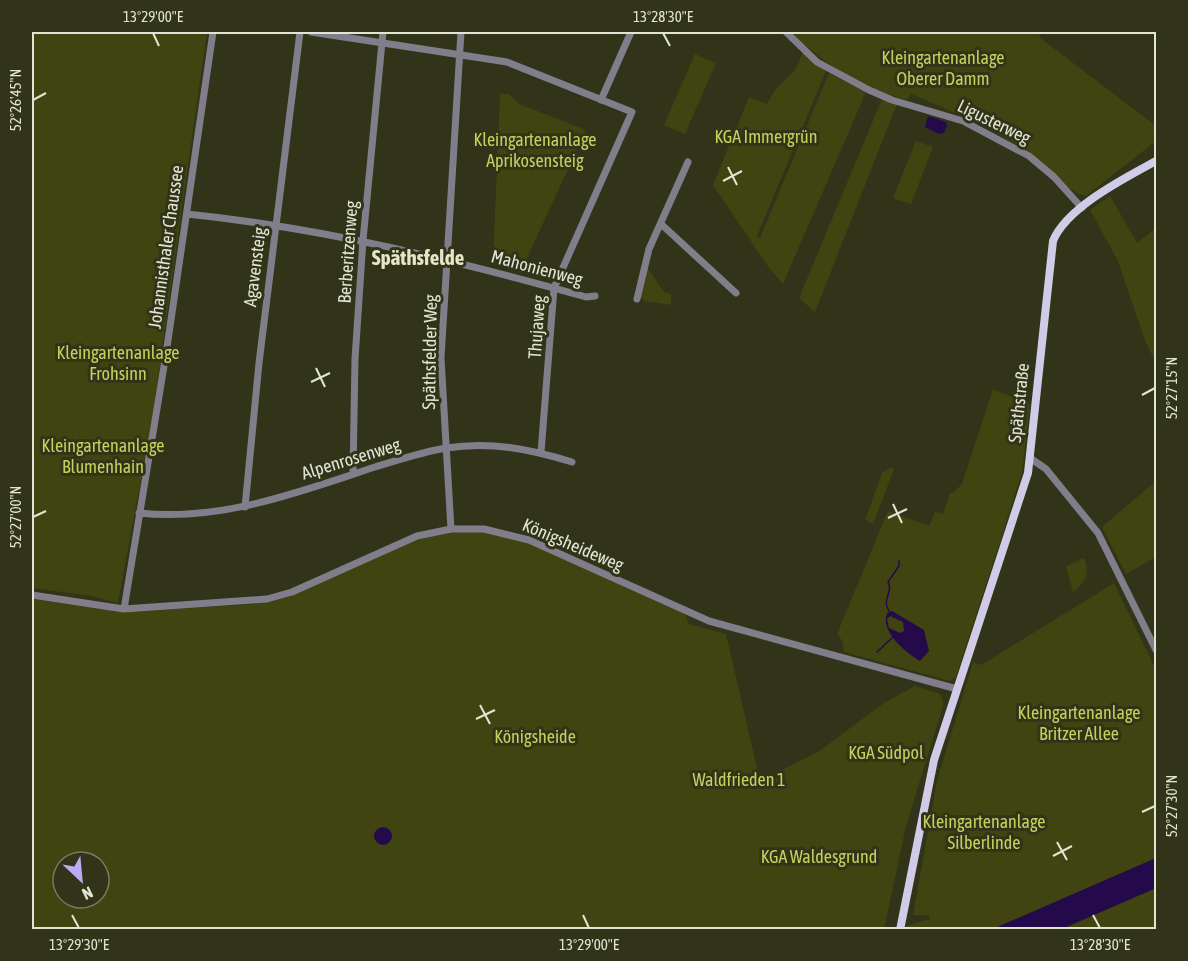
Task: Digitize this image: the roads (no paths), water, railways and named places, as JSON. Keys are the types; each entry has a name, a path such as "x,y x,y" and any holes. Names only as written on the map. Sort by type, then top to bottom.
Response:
{"main road":[{"name":"Späthstraße","path":"900,930 931,771 1029,468 1052,246 1061,228 1082,208 1116,184 1156,161"}],"street":[{"name":"Johannisthaler Chaussee","path":"124,609 187,214 213,32"},
{"name":"Agavensteig","path":"245,507 275,227 300,32"},
{"path":"311,32 382,41 507,62 601,100 631,32"},
{"name":"Berberitzenweg","path":"353,474 355,359 363,240 383,32"},
{"name":"Späthsfelder Weg","path":"451,529 441,358 461,32"},
{"name":"Ligusterweg","path":"786,32 817,62 869,90 892,100 963,121 1029,156 1054,177 1082,208"},
{"name":"Thujaweg","path":"541,452 554,288 632,112 601,100"},
{"path":"637,299 642,270 688,162"},
{"name":"Mahonienweg","path":"187,214 363,240 586,297 596,296"},
{"path":"661,224 736,293"},
{"name":"Alpenrosenweg","path":"139,513 205,513 245,507 446,448 489,445 541,452 572,462"},
{"path":"1030,458 1036,459 1098,533 1156,650"},
{"path":"1029,468 1050,475"},
{"name":"Königsheideweg","path":"32,595 124,609 238,602 279,596 399,543 451,529 484,529 519,536 709,621 957,689"}],"waterway":[{"path":"889,611 886,603 890,588 888,582 899,566 899,561"},
{"path":"877,652 893,637"}],"district":[{"name":"Späthsfelde","path":"418,258"}],"park label":[{"name":"Kleingartenanlage Oberer Damm","path":"943,68"},
{"name":"KGA Immergrün","path":"766,137"},
{"name":"Kleingartenanlage Aprikosensteig","path":"535,150"},
{"name":"Kleingartenanlage Frohsinn","path":"118,364"},
{"name":"Kleingartenanlage Blumenhain","path":"103,456"},
{"name":"Kleingartenanlage Britzer Allee","path":"1079,723"},
{"name":"Königsheide","path":"535,737"},
{"name":"KGA Südpol","path":"886,753"},
{"name":"Waldfrieden 1","path":"739,780"},
{"name":"Kleingartenanlage Silberlinde","path":"984,832"},
{"name":"KGA Waldesgrund","path":"819,857"}]}
